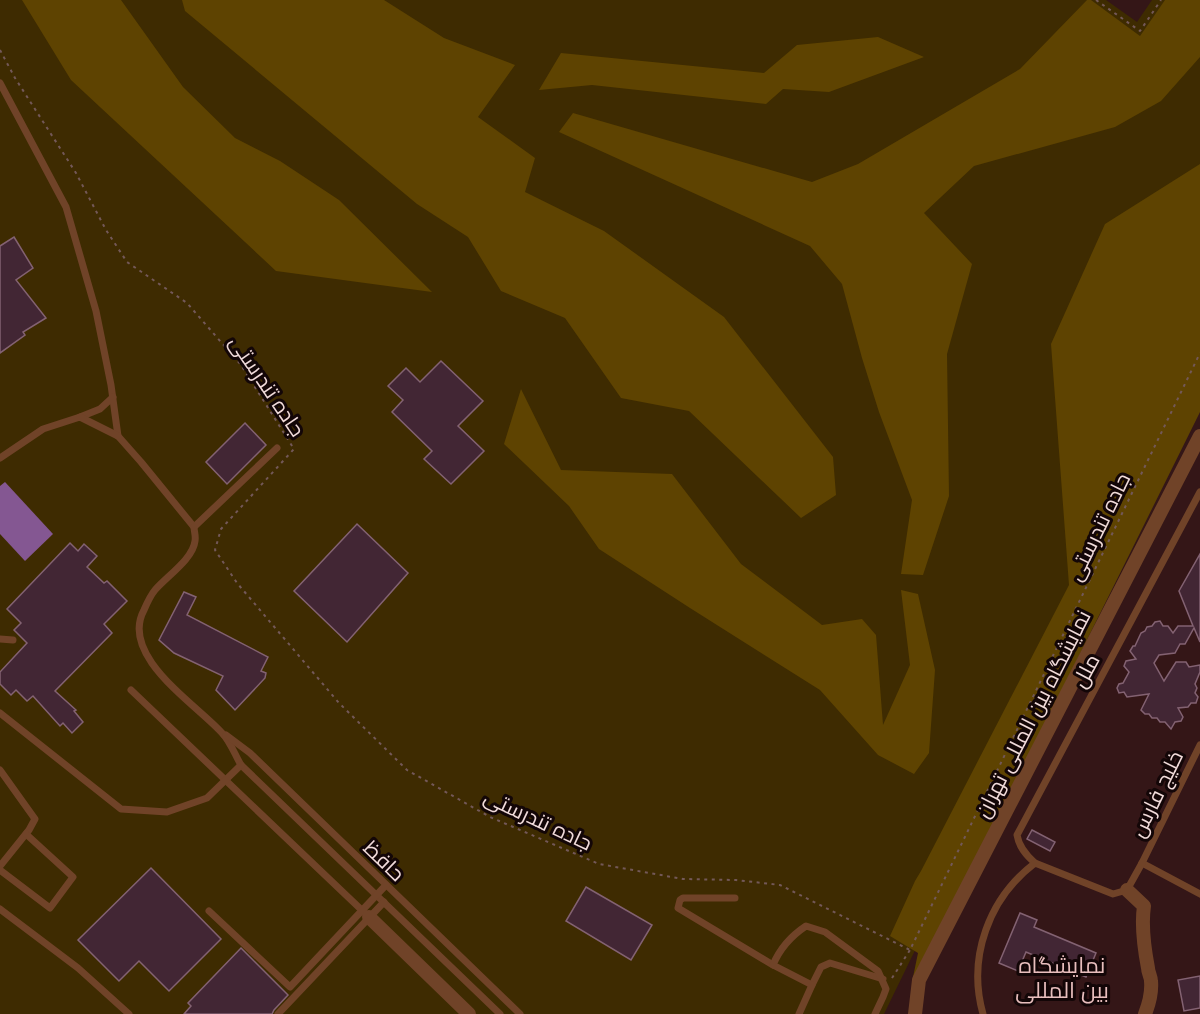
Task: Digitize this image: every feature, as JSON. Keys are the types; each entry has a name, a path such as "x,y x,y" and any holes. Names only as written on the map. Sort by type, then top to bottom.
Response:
{"street":[{"name":"نمایشگاه بین المللی تهران","path":"915,1014 919,980 1200,436"},
{"path":"1127,890 1144,906 1142,916 1144,942 1151,979 1149,1005 1145,1014"},
{"path":"366,913 469,1014"}],"lane":[{"path":"0,83 66,207 96,311 113,397 118,436"},
{"path":"0,458 44,429 100,409 113,397"},
{"path":"80,417 118,436 194,527 195,540 192,551 154,591 140,616 139,634 145,652 154,666 180,694 224,734"},
{"path":"194,527 277,448"},
{"name":"ملل","path":"1035,862 1026,855 1018,843 1017,835 1200,492"},
{"path":"0,639 13,640"},
{"path":"131,690 366,913"},
{"path":"0,713 121,809 167,812 207,798 241,765"},
{"name":"حافظ","path":"224,734 241,765 500,1014"},
{"name":"حافظ","path":"224,734 250,753 520,1014"},
{"name":"خلیج فارس","path":"1200,745 1142,863 1200,894"},
{"path":"0,770 35,819 0,868 50,908 73,878 26,834"},
{"path":"983,1014 977,988 979,960 987,925 1005,893 1023,872 1035,862 1113,894 1127,890 1142,863"},
{"path":"278,1014 366,913 376,895 386,885"},
{"path":"735,898 682,898 678,908 812,986"},
{"path":"209,911 290,987 366,913 384,902"},
{"path":"0,909 78,968 129,1014"},
{"path":"773,965 777,955 794,934 806,927 825,932 878,971 886,988 875,1014"},
{"path":"799,1014 821,966 831,963 883,980"}],"path":[{"path":"1096,0 1140,31 1161,0"},
{"name":"جاده تندرستی","path":"0,50 27,97 76,172 106,230 127,262 187,303 241,365 294,448 221,529 214,550 237,583 339,703 407,770 490,817 599,864 683,879 736,880 780,885 910,950 1200,353"},
{"path":"886,988 910,950"}],"shaded area":[{"path":"0,0 1106,0 1137,22 1152,0 1200,0 1200,366 884,1014 0,1014"},
{"path":"22,0 121,0 183,87 235,138 280,161 339,200 432,292 276,271 71,80"},
{"path":"182,0 384,0 444,38 515,65 478,117 535,158 525,192 604,231 724,317 833,457 836,495 801,518 689,411 621,398 565,318 501,291 468,237 417,204 185,11"},
{"path":"1087,0 1091,0 1140,36 1165,0 1200,0 1200,57 1161,101 1115,127 974,166 924,213 972,264 947,354 949,496 923,575 901,574 912,500 879,412 842,284 810,246 559,132 573,113 812,182 858,164 1020,69"},
{"path":"878,37 924,57 829,92 783,89 766,104 592,85 539,90 561,53 764,73 797,45"},
{"path":"1200,164 1200,412 1074,666 912,982 918,953 890,936 915,881 1069,585 1051,344 1105,224"},
{"path":"521,389 561,470 672,474 741,564 822,625 862,619 876,635 883,725 910,665 901,590 918,594 935,670 929,753 914,774 878,755 820,690 599,549 569,506 504,444"},
{"path":"5,482 53,534 25,561 0,534 0,486"}],"building":[{"path":"14,237 33,268 16,280 46,318 23,332 25,335 0,353 0,246"},
{"path":"441,361 483,401 458,426 484,451 451,484 424,459 432,451 392,412 403,400 388,386 406,368 420,382"},
{"path":"245,423 266,445 227,484 206,462"},
{"path":"357,524 408,573 347,642 294,591"},
{"path":"70,543 78,551 84,544 97,556 87,567 104,583 107,581 127,601 104,624 112,633 55,691 76,710 74,711 83,722 72,733 63,723 60,726 33,696 27,701 16,690 11,695 0,684 0,672 27,643 14,630 21,623 7,609"},
{"path":"1200,554 1200,642 1194,628 1185,644 1180,644 1175,653 1159,655 1154,663 1164,681 1176,662 1186,662 1189,667 1200,665 1195,684 1197,688 1195,693 1198,697 1196,703 1178,708 1183,717 1181,721 1175,722 1171,729 1165,722 1152,718 1141,710 1149,694 1127,697 1124,692 1119,693 1117,688 1129,672 1124,666 1126,661 1136,659 1130,651 1147,627 1160,621 1173,633 1178,626 1193,626 1179,591"},
{"path":"184,592 196,597 187,615 268,657 261,671 266,673 265,678 235,710 216,690 223,676 174,653 159,640"},
{"path":"1032,830 1055,842 1050,851 1027,839"},
{"path":"151,868 221,939 169,991 139,961 119,981 78,940"},
{"path":"586,887 652,925 631,960 566,921"},
{"path":"1020,913 1037,920 1034,927 1096,953 1086,977 1026,952 1018,971 999,963"},
{"path":"241,948 288,995 272,1014 184,1014 191,1006 188,1003"},
{"path":"1200,976 1200,1008 1184,1011 1178,980"}],"district":[{"name":"نمایشگاه بین المللی","path":"1062,978"}]}
